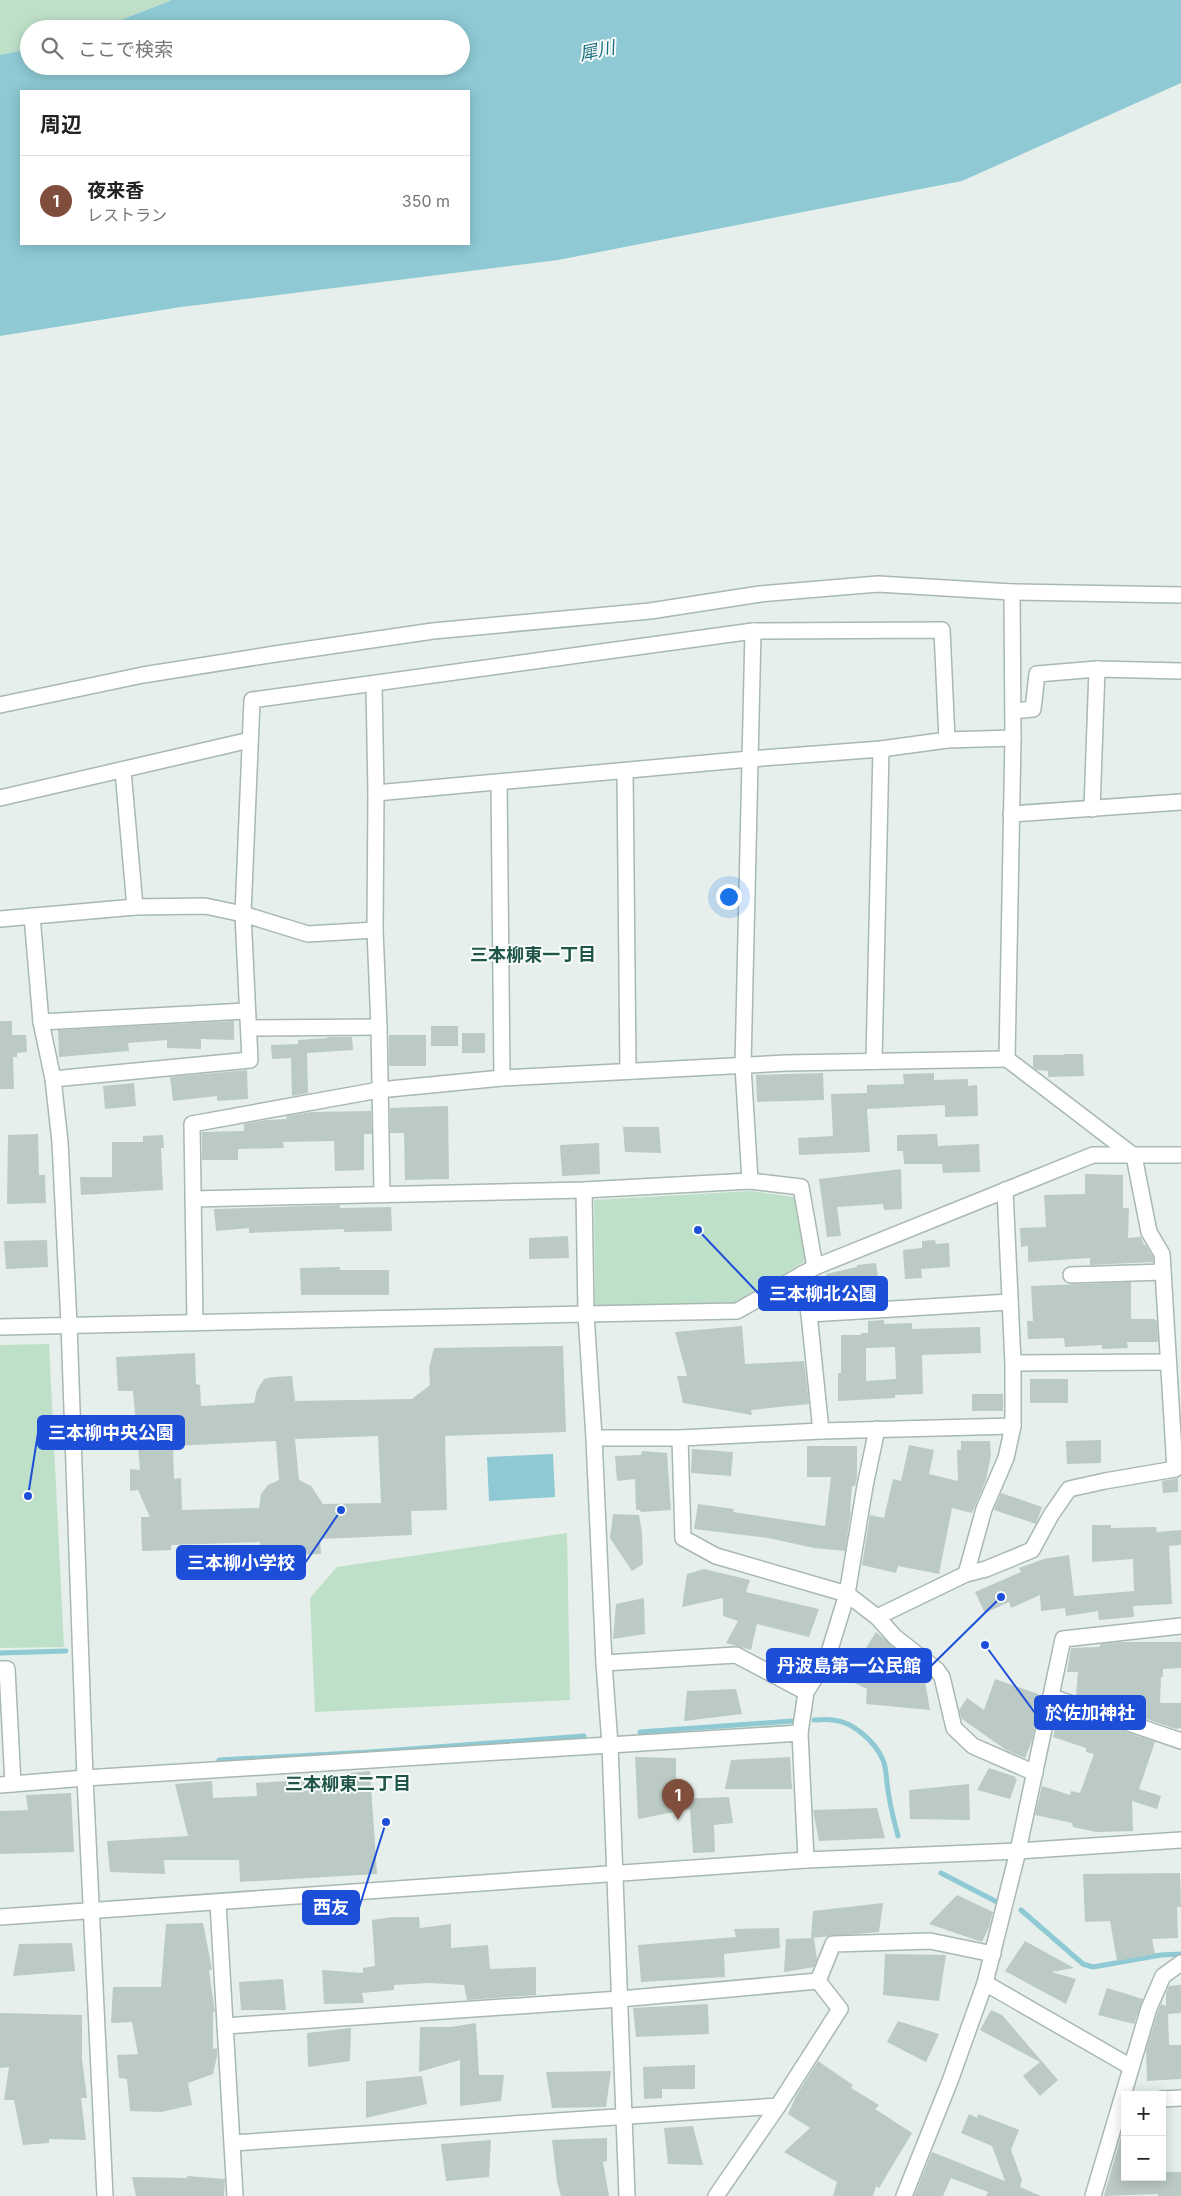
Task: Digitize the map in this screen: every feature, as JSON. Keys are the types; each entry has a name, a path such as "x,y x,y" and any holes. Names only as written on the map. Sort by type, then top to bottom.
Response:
{"street":[{"path":"0,705 144,674 275,654 433,631 650,612 760,594 878,584 1012,592 1181,595"},
{"path":"1007,1059 1013,738 1012,592"},
{"path":"54,1079 250,1060 249,1028 246,1011 243,914 252,700 374,685 753,631 942,630 947,740"},
{"path":"750,1182 743,1066 753,631"},
{"path":"1013,711 1033,709 1037,674 1097,669 1181,671"},
{"path":"1092,809 1097,669"},
{"path":"374,685 376,793 375,930 382,1193"},
{"path":"376,793 880,749 947,740 1013,738"},
{"path":"0,798 250,740"},
{"path":"874,1061 880,749"},
{"path":"123,771 135,907"},
{"path":"625,771 628,1071"},
{"path":"499,782 502,1078"},
{"path":"1011,814 1181,802"},
{"path":"0,919 135,907 205,906 243,914 308,934 375,930"},
{"path":"32,916 41,1022 54,1079 60,1142 69,1324 85,1778 105,2196"},
{"path":"41,1022 246,1011"},
{"path":"249,1028 379,1027"},
{"path":"196,1323 192,1124 379,1090 502,1078 874,1061 1007,1059 1134,1156 1148,1232 1162,1254 1168,1362 1178,1468 1069,1489 1051,1515 1032,1550 986,1569 966,1574 877,1617"},
{"path":"0,1326 737,1311 808,1271 1093,1155 1181,1155"},
{"path":"193,1199 382,1193 584,1190 750,1182 802,1187 809,1314 821,1431"},
{"path":"584,1190 586,1314 610,1745 627,2196"},
{"path":"966,1574 984,1509 1006,1458 1013,1426 1013,1363 1005,1190"},
{"path":"1071,1275 1163,1272"},
{"path":"809,1314 1010,1302"},
{"path":"1013,1363 1168,1362"},
{"path":"594,1438 680,1438 821,1431 1013,1426"},
{"path":"806,1860 800,1733 806,1692 827,1659 847,1594 865,1486 877,1429"},
{"path":"680,1438 683,1538 716,1556 847,1594 877,1617 895,1638 937,1670 942,1677 954,1728 973,1746 1035,1773"},
{"path":"904,2196 950,2081 993,1954 1018,1851 1063,1639 1181,1626"},
{"path":"604,1663 736,1655 806,1692"},
{"path":"0,1669 8,1669 7,1785 85,1778 800,1733"},
{"path":"1052,1697 1181,1742"},
{"path":"0,1917 92,1912 806,1860 1018,1851 1181,1840"},
{"path":"218,1902 235,2196"},
{"path":"818,1981 833,1944 930,1941 993,1954"},
{"path":"1124,2091 1149,2008 1162,1976 1181,1963"},
{"path":"225,2026 620,1999 818,1981"},
{"path":"716,2196 778,2106 840,2009 818,1981"},
{"path":"984,1983 1130,2067"},
{"path":"1166,2099 1181,2098"},
{"path":"1093,2196 1121,2104"},
{"path":"233,2143 624,2118 778,2106"}],"green space":[{"path":"0,0 172,0 121,20 20,20 20,51 0,55"},
{"path":"751,1191 794,1197 807,1260 737,1303 595,1306 594,1200"},
{"path":"49,1344 64,1647 0,1648 0,1345"},
{"path":"567,1533 570,1700 315,1712 310,1598 337,1567"}],"water":[{"name":"犀川","path":"172,0 1181,0 1181,83 962,181 558,260 181,307 0,336 0,55 20,51 20,75 470,75 470,20 121,20"},
{"path":"553,1454 555,1497 489,1501 487,1457"}],"building":[{"path":"0,1021 12,1021 12,1035 26,1035 27,1052 17,1053 17,1057 13,1057 14,1089 0,1089"},
{"path":"234,1021 234,1040 201,1039 201,1049 167,1048 167,1040 128,1043 129,1051 59,1057 58,1030"},
{"path":"431,1026 458,1026 458,1046 431,1046"},
{"path":"462,1033 485,1033 485,1053 462,1053"},
{"path":"389,1035 426,1035 426,1066 389,1066"},
{"path":"352,1037 353,1050 307,1053 308,1093 292,1096 291,1058 272,1059 271,1045 298,1044 298,1040"},
{"path":"1083,1054 1084,1076 1048,1077 1048,1071 1037,1070 1033,1067 1033,1055"},
{"path":"247,1070 248,1099 217,1101 217,1096 173,1101 170,1077"},
{"path":"823,1073 824,1100 757,1102 756,1075"},
{"path":"934,1073 934,1080 968,1079 968,1086 977,1085 978,1116 945,1117 945,1105 867,1109 870,1152 799,1155 798,1138 833,1136 831,1094 867,1093 867,1085 904,1084 903,1074"},
{"path":"134,1083 136,1106 105,1109 103,1086"},
{"path":"448,1106 449,1179 405,1180 404,1133 390,1133 390,1108"},
{"path":"371,1111 372,1134 364,1134 364,1170 335,1171 334,1141 283,1142 284,1148 238,1149 238,1160 202,1160 202,1132 244,1131 244,1124 287,1119 286,1116 311,1112"},
{"path":"623,1127 659,1127 661,1153 625,1152"},
{"path":"38,1134 39,1175 45,1175 46,1203 7,1204 8,1135"},
{"path":"937,1134 938,1146 979,1144 980,1172 943,1173 942,1164 904,1164 903,1151 897,1151 897,1135"},
{"path":"163,1135 164,1148 161,1148 163,1190 81,1195 80,1177 112,1177 112,1142 143,1142 143,1136"},
{"path":"599,1143 600,1174 562,1176 560,1145"},
{"path":"901,1169 902,1209 884,1210 883,1204 837,1207 841,1236 827,1237 819,1179"},
{"path":"1085,1174 1123,1175 1123,1208 1129,1208 1128,1238 1141,1237 1144,1245 1153,1257 1153,1262 1090,1265 1090,1258 1028,1262 1028,1246 1021,1247 1020,1228 1046,1227 1044,1195 1085,1194"},
{"path":"340,1205 340,1208 391,1207 392,1231 344,1232 344,1229 249,1233 249,1228 216,1231 214,1209"},
{"path":"568,1236 569,1258 529,1259 529,1238"},
{"path":"47,1240 48,1267 6,1269 4,1241"},
{"path":"935,1240 936,1244 949,1243 950,1267 921,1269 922,1278 905,1279 903,1250 922,1248 922,1241"},
{"path":"876,1263 879,1284 829,1292 826,1274 857,1267 857,1265"},
{"path":"340,1267 340,1270 389,1270 389,1295 301,1295 300,1268"},
{"path":"1131,1282 1131,1319 1154,1319 1157,1321 1158,1342 1127,1342 1128,1348 1102,1349 1102,1345 1065,1347 1064,1338 1028,1339 1027,1321 1033,1321 1031,1286"},
{"path":"884,1320 884,1324 912,1323 912,1329 980,1327 981,1353 922,1355 923,1394 895,1395 895,1398 838,1401 838,1373 841,1373 841,1335 868,1333 868,1321","holes":["895,1347 896,1379 866,1381 866,1348"]},
{"path":"742,1326 745,1364 804,1361 809,1404 751,1410 752,1415 683,1403 677,1376 687,1376 675,1332"},
{"path":"563,1346 566,1432 445,1436 447,1510 411,1511 412,1535 320,1539 321,1554 260,1556 260,1542 171,1545 171,1550 142,1551 141,1517 150,1517 138,1490 130,1491 130,1469 140,1470 133,1391 118,1391 116,1357 195,1353 196,1384 200,1385 201,1406 254,1403 257,1390 264,1379 292,1376 295,1401 412,1399 430,1385 429,1368 434,1348","holes":["378,1436 381,1503 323,1504 311,1486 299,1480 295,1439","276,1441 279,1480 268,1485 261,1494 259,1508 182,1510 181,1478 174,1479 173,1446"]},
{"path":"1030,1379 1068,1379 1068,1403 1030,1403"},
{"path":"972,1394 1003,1394 1003,1411 972,1411"},
{"path":"1101,1440 1101,1463 1067,1464 1066,1441"},
{"path":"961,1441 990,1441 991,1455 986,1480 972,1513 952,1508 939,1574 898,1566 896,1573 862,1565 870,1515 884,1518 893,1479 901,1481 909,1445 934,1450 929,1474 958,1481 957,1450 961,1450"},
{"path":"807,1446 857,1446 857,1477 855,1486 852,1486 851,1511 845,1551 814,1548 768,1538 694,1529 698,1504 734,1509 733,1512 825,1526 831,1477 807,1477"},
{"path":"692,1449 733,1452 731,1476 691,1473"},
{"path":"642,1451 667,1453 671,1510 641,1512 636,1510 635,1479 617,1481 615,1456 641,1455"},
{"path":"1178,1478 1178,1492 1163,1493 1162,1481"},
{"path":"1001,1493 1042,1507 1036,1524 994,1510"},
{"path":"613,1514 639,1515 642,1533 643,1564 632,1571 610,1538"},
{"path":"1092,1525 1111,1525 1111,1528 1156,1527 1157,1532 1181,1530 1181,1545 1169,1546 1172,1604 1133,1606 1134,1617 1099,1620 1098,1611 1066,1616 1065,1608 1041,1611 1040,1595 1011,1608 1009,1602 985,1613 975,1592 1021,1572 1019,1568 1044,1559 1069,1555 1074,1596 1134,1591 1133,1559 1092,1562"},
{"path":"704,1569 750,1580 746,1592 819,1609 809,1637 757,1624 751,1650 726,1643 738,1621 723,1616 723,1598 682,1607 687,1574"},
{"path":"644,1598 645,1634 613,1639 616,1604"},
{"path":"876,1632 923,1671 930,1710 866,1704 867,1689 830,1671 841,1651 856,1664"},
{"path":"1120,1642 1181,1642 1181,1668 1163,1669 1160,1703 1181,1703 1181,1728 1176,1729 1076,1695 1078,1672 1067,1672 1071,1648 1099,1647 1101,1644"},
{"path":"995,1679 1038,1694 1033,1709 1038,1710 1032,1741 1025,1758 1006,1750 962,1719 959,1710 967,1698 984,1710"},
{"path":"736,1689 742,1714 684,1721 687,1691"},
{"path":"1062,1710 1155,1742 1139,1789 1161,1796 1157,1809 1132,1801 1133,1831 1096,1832 1073,1827 1072,1823 1035,1815 1042,1786 1070,1795 1071,1791 1080,1793 1094,1754 1086,1752 1086,1748 1053,1737 1058,1713 1061,1714"},
{"path":"635,1757 676,1758 676,1799 729,1797 733,1823 714,1825 715,1852 693,1853 690,1809 638,1819"},
{"path":"790,1757 792,1789 725,1789 731,1760"},
{"path":"989,1768 1016,1777 1010,1799 977,1790"},
{"path":"370,1771 377,1874 240,1882 239,1860 164,1860 165,1874 110,1872 107,1841 188,1836 175,1784 212,1781 213,1798 257,1796 256,1783 350,1777 350,1773"},
{"path":"969,1784 970,1820 910,1819 909,1790"},
{"path":"71,1793 74,1852 0,1854 0,1811 28,1810 26,1795"},
{"path":"877,1808 885,1838 819,1841 813,1810"},
{"path":"1180,1873 1181,1907 1177,1907 1178,1938 1152,1939 1155,1954 1117,1961 1110,1921 1085,1922 1083,1874"},
{"path":"957,1895 993,1912 982,1942 929,1924"},
{"path":"883,1903 879,1932 811,1938 813,1911"},
{"path":"392,1917 419,1917 420,1928 451,1924 451,1948 488,1945 490,1969 536,1967 536,1995 467,2000 464,1985 430,1983 394,1985 394,1990 362,1993 364,2003 324,2004 322,1970 363,1973 363,1968 375,1966 372,1920"},
{"path":"203,1923 212,1969 209,1971 215,2012 213,2012 213,2049 217,2048 217,2056 213,2074 188,2083 192,2105 161,2112 130,2111 127,2079 119,2078 117,2055 138,2054 132,2022 111,2023 113,1987 161,1987 166,1924"},
{"path":"779,1928 780,1948 724,1954 725,1977 641,1982 638,1945 736,1937 734,1929"},
{"path":"814,1938 817,1959 814,1967 784,1972 786,1939"},
{"path":"1025,1941 1074,1968 1051,1972 1076,1979 1066,2004 1005,1971"},
{"path":"72,1943 75,1971 13,1976 19,1944"},
{"path":"885,1954 946,1955 939,2001 883,1995"},
{"path":"283,1979 286,2010 241,2010 239,1982"},
{"path":"1181,1985 1181,2013 1168,2014 1169,2045 1181,2045 1181,2079 1147,2081 1146,2050 1158,2011 1161,2004 1166,2006 1166,1993 1169,1986"},
{"path":"1107,1988 1143,1999 1134,2024 1098,2015"},
{"path":"708,2004 709,2034 636,2037 633,2008"},
{"path":"991,2010 1002,2015 1058,2080 1040,2096 1023,2076 1040,2062 980,2030"},
{"path":"0,2013 82,2015 82,2059 87,2098 81,2098 86,2140 49,2139 49,2143 23,2145 14,2100 4,2100 9,2067 0,2068"},
{"path":"898,2021 939,2034 926,2062 887,2042"},
{"path":"476,2023 479,2075 504,2075 501,2101 460,2106 460,2060 419,2072 420,2027 451,2027"},
{"path":"351,2028 350,2061 308,2067 307,2033"},
{"path":"818,2061 853,2085 851,2088 879,2105 875,2109 912,2133 879,2188 876,2186 873,2196 833,2196 837,2182 784,2152 810,2128 788,2114 796,2096"},
{"path":"695,2065 695,2089 662,2089 662,2098 644,2099 643,2067"},
{"path":"611,2071 606,2107 552,2108 546,2072"},
{"path":"422,2076 427,2104 366,2118 366,2081"},
{"path":"969,2114 977,2118 978,2114 1019,2130 1011,2150 1022,2180 1020,2187 1041,2196 986,2196 988,2192 951,2178 943,2196 914,2196 932,2152 1005,2181 992,2146 961,2133"},
{"path":"693,2126 703,2165 668,2164 664,2128"},
{"path":"1121,2136 1121,2181 1166,2181 1166,2172 1181,2172 1181,2196 1158,2196 1158,2194 1104,2196"},
{"path":"607,2138 607,2161 603,2162 609,2196 561,2196 557,2182 552,2140"},
{"path":"491,2140 489,2177 446,2181 441,2144"},
{"path":"187,2176 225,2179 224,2196 136,2196 132,2177 187,2178"}],"waterway":[{"path":"0,1653 66,1651"},
{"path":"814,1720 833,1720 849,1725 863,1734 875,1746 884,1763 898,1836"},
{"path":"640,1732 792,1721"},
{"path":"219,1760 370,1752 584,1736"},
{"path":"941,1873 997,1902"},
{"path":"1021,1910 1083,1964 1093,1967 1161,1955 1181,1954"}],"place":[{"name":"三本柳北公園","path":"698,1230"},
{"name":"三本柳中央公園","path":"28,1496"},
{"name":"三本柳小学校","path":"341,1510"},
{"name":"丹波島第一公民館","path":"1001,1597"},
{"name":"於佐加神社","path":"985,1645"},
{"name":"夜来香","path":"678,1820"},
{"name":"西友","path":"386,1822"}],"district":[{"name":"三本柳東一丁目","path":"533,955"},
{"name":"三本柳東二丁目","path":"348,1784"}]}
